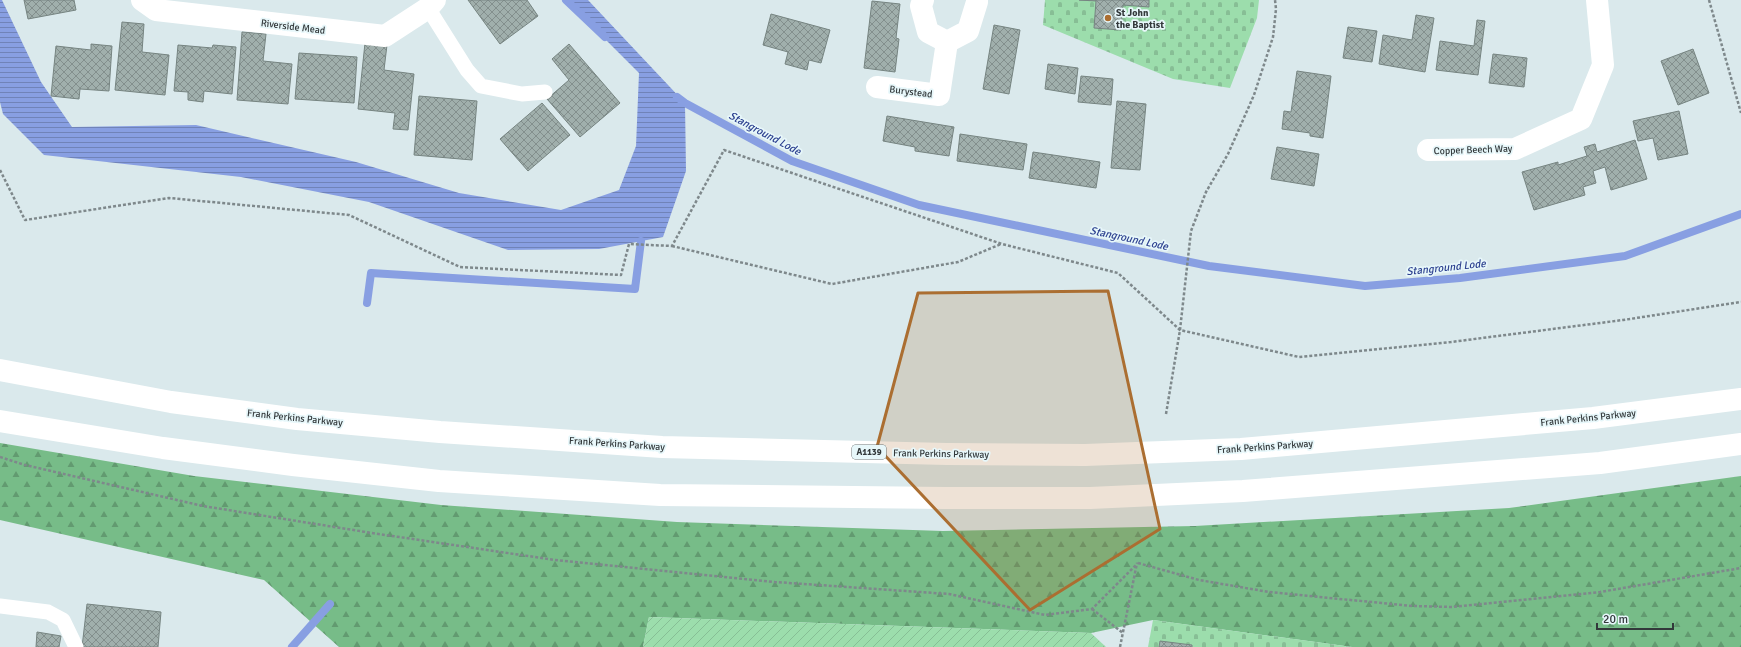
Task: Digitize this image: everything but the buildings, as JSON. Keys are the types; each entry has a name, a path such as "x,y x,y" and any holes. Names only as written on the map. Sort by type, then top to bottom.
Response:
{"main road":[{"name":"Riverside Mead","path":"142,0 156,10 385,36 431,4"},
{"path":"923,0 921,6 928,32 947,42 968,31 977,0"},
{"name":"Copper Beech Way","path":"1428,150 1516,149 1581,119 1603,65 1597,0"},
{"name":"Burystead","path":"877,87 939,94 947,42"},
{"name":"Frank Perkins Parkway","path":"0,370 171,402 297,419 424,430 662,447 947,454 1085,455 1241,449 1593,418 1741,399"},
{"path":"0,421 163,448 331,469 440,481 660,495 1090,498 1235,491 1600,463 1741,444"}],"lane":[{"path":"431,4 467,70 481,86 522,94 545,92"},
{"path":"0,606 48,612 63,620 76,647"}],"path":[{"path":"1166,414 1180,330 1191,231 1206,192 1228,154 1254,95 1273,37 1276,9 1275,0"},
{"path":"1709,0 1741,113"},
{"path":"672,246 724,150 1002,244 1118,273 1180,330 1299,357 1451,342 1623,320 1741,302"},
{"path":"0,170 25,220 169,198 349,215 460,267 622,276 629,244 672,246 832,284 958,262 1002,244"},
{"path":"0,457 25,465 203,506 372,533 539,557 775,582 949,594 1045,615 1092,609 1138,563"},
{"path":"1138,563 1199,580 1269,592 1412,606 1452,607 1600,592 1741,568"},
{"path":"1120,647 1138,563"},
{"path":"1092,609 1122,633"}],"highlighted area":[{"path":"1108,291 1160,529 1030,610 877,447 918,293"}],"green space":[{"path":"1045,0 1259,0 1257,18 1230,88 1173,79 1043,25"},
{"path":"0,443 194,476 441,505 677,522 943,531 1195,526 1509,508 1741,476 1741,647 1352,647 1153,620 1091,633 649,617 643,647 339,647 264,580 0,520"},
{"path":"649,617 1091,633 1106,647 643,647"},
{"path":"1153,620 1352,647 1148,647"}],"water":[{"path":"0,0 2,0 41,82 72,127 196,125 356,162 459,193 561,210 619,190 636,146 639,73 566,0 588,0 685,103 686,171 663,237 599,249 508,250 369,202 241,177 44,155 3,114 0,102"}],"waterway":[{"name":"Stanground Lode","path":"566,0 605,37"},
{"name":"Stanground Lode","path":"677,97 685,103 792,161 919,205 1209,266 1365,286 1460,278 1625,256 1741,214"},
{"path":"367,303 371,273 635,289 641,241"},
{"path":"292,647 330,604"}],"place":[{"name":"St John the Baptist","path":"1108,18"}]}
